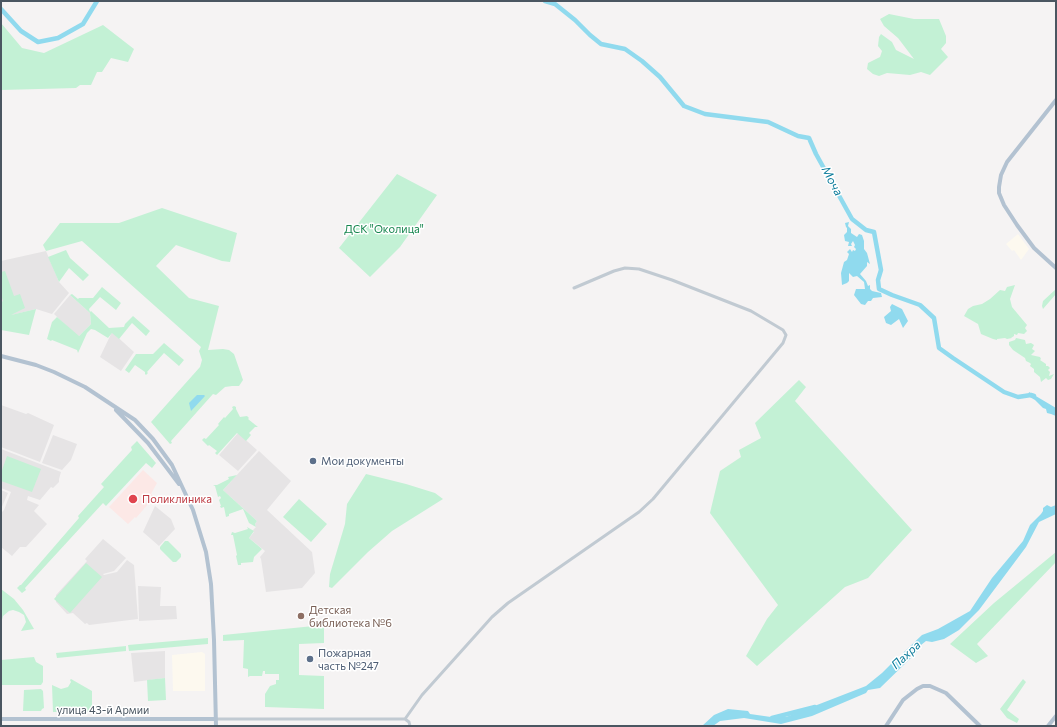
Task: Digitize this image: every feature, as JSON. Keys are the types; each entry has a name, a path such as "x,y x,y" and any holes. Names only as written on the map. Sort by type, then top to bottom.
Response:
{"main road":[{"path":"1056,100 1007,162 1000,175 999,193 1004,205 1034,248 1056,268"},
{"path":"1,356 36,365 63,375 79,383 135,420 158,445 172,465 200,528 209,567 214,640 215,726"},
{"path":"111,404 148,443 185,492"},
{"path":"129,424 135,420"},
{"path":"168,468 171,468 172,465"},
{"path":"886,726 906,697 921,687 930,686 946,693 980,726"},
{"path":"1048,726 1056,716"},
{"name":"улица 43-й Армии","path":"1,719 216,719"},
{"path":"206,719 212,722 215,726"}],"street":[{"path":"410,726 409,722 405,719 422,696 492,616 508,603 639,512 653,499 782,343 786,335 783,330 751,311 672,280 638,269 625,268 614,271 574,288"},
{"name":"улица 43-й Армии","path":"216,719 405,719"}],"shaded area":[{"path":"1018,234 1029,249 1021,260 1014,250 1012,251 1006,244"},
{"path":"46,251 59,282 69,293 52,314 36,309 8,316 3,301 1,302 1,261"},
{"path":"70,295 90,313 91,324 78,337 54,314"},
{"path":"112,332 134,352 121,371 100,357"},
{"path":"1,405 26,414 28,413 54,425 40,462 1,447"},
{"path":"238,433 257,450 238,471 219,455"},
{"path":"53,435 77,444 71,460 62,470 42,463"},
{"path":"1,449 61,472 59,482 53,488 51,487 40,500 28,496 27,500 39,505 34,511 47,524 26,547 20,547 12,556 1,547 1,513 4,510 11,492 1,488"},
{"path":"259,451 291,481 267,510 312,552 315,573 302,588 266,592 260,557 265,551 249,538 254,532 253,530 256,527 255,524 257,521 223,490"},
{"name":"Поликлиника","path":"143,470 157,483 151,494 153,496 148,501 149,503 136,518 135,517 128,524 109,507"},
{"path":"1,490 8,493 1,509"},
{"path":"155,506 171,519 175,529 159,546 143,532"},
{"path":"103,539 126,558 114,571 103,574 104,575 117,572 127,560 134,565 138,619 89,625 87,623 85,624 73,613 67,614 56,602 56,595 87,561 85,559"},
{"path":"138,586 161,587 160,606 176,606 177,619 139,621"},
{"path":"165,651 165,678 134,682 131,653"},
{"path":"202,652 205,654 205,691 173,691 172,655"}],"green space":[{"path":"889,14 914,19 939,19 946,36 946,43 941,49 948,57 930,75 921,72 910,75 887,73 879,76 873,74 867,69 868,63 880,57 882,51 878,46 879,37 881,34 892,42 896,50 914,59 898,38 884,26 880,19"},
{"path":"1,23 22,48 44,53 103,25 134,49 128,62 111,58 102,72 97,72 91,85 80,85 76,88 1,90"},
{"name":"ДСК \"Околица\"","path":"397,174 437,195 400,247 370,277 339,248"},
{"path":"162,208 237,233 230,262 222,261 176,245 156,266 189,298 219,306 208,350 223,349 229,350 234,354 243,380 239,386 225,387 216,395 213,394 170,444 151,422 200,367 202,360 199,351 201,347 82,241 46,251 43,245 60,223 119,223"},
{"path":"66,250 70,258 89,275 83,281 69,268 59,282 48,257"},
{"path":"5,271 14,296 20,294 25,308 11,315 36,309 29,335 1,330 1,302 3,301 1,295 1,272"},
{"path":"1015,285 1010,299 1012,307 1027,325 1025,328 1027,331 1024,334 1014,334 1012,338 1007,339 993,339 981,334 978,324 964,316 968,309 982,304 1000,290 1005,291 1007,287"},
{"path":"102,287 121,303 116,310 100,297 89,309 90,312 91,311 109,328 124,327 133,316 150,331 146,336 132,323 119,339 112,333 108,338 91,329 87,333 78,353 77,350 47,339 52,322 57,317 79,336 91,324 90,313 70,295 72,294 78,299 93,298"},
{"path":"1056,289 1056,294 1043,309 1043,301"},
{"path":"1016,338 1025,340 1026,344 1031,343 1034,345 1032,349 1035,351 1031,355 1040,357 1040,360 1050,368 1048,370 1050,372 1049,376 1054,374 1051,379 1048,380 1046,378 1041,382 1040,377 1030,366 1031,364 1013,350 1009,345 1009,342 1015,340"},
{"path":"164,343 184,360 179,366 164,353 146,375 145,372 135,365 129,373 125,370 136,354 153,354"},
{"path":"799,380 806,387 795,401 912,530 868,578 845,587 757,666 746,656 767,619 778,605 710,513 720,471 741,457 739,450 761,438 755,423"},
{"path":"234,406 236,407 240,417 247,416 249,418 248,419 258,427 255,427 249,433 251,435 246,441 237,433 217,455 215,453 217,451 209,445 208,446 202,440 204,438 206,439"},
{"path":"137,441 156,463 152,468 146,463 106,506 103,503 22,593 17,588 79,518 78,516 104,487 101,484 132,450 131,447"},
{"path":"7,456 41,469 32,492 1,481 1,473"},
{"path":"366,474 435,493 443,499 392,531 368,552 332,588 329,587 330,574 345,524 347,504"},
{"path":"237,475 223,490 257,521 255,524 256,527 249,523 243,509 229,514 229,516 226,517 224,507 221,508 220,506 219,500 221,498 220,496 218,497 215,486 213,485 217,485 229,479 228,477"},
{"path":"299,499 327,524 311,542 283,517"},
{"path":"247,527 254,531 249,538 262,549 254,557 253,562 241,563 241,565 238,565 233,535 231,535 232,532 235,533 248,529"},
{"path":"165,541 168,541 181,554 181,557 176,562 173,562 160,549"},
{"path":"1056,552 1056,562 977,644 988,656 976,663 950,644 994,603"},
{"path":"86,563 102,577 70,613 54,599"},
{"path":"1,589 14,599 23,610 34,629 21,631 26,622 24,615 13,610 9,611 3,616 1,624"},
{"path":"324,625 324,643 299,644 299,675 324,676 324,709 265,707 265,694 270,686 276,684 276,680 279,680 279,674 265,674 265,671 263,671 262,676 248,677 248,669 243,668 244,640 223,641 223,635"},
{"path":"208,638 208,644 129,651 128,645"},
{"path":"126,646 126,651 57,658 56,653"},
{"path":"34,657 36,662 43,666 43,682 41,685 1,685 1,660"},
{"path":"165,678 166,700 148,701 147,680"},
{"path":"71,679 92,691 92,709 88,712 53,712 52,685 61,689 68,687"},
{"path":"1023,679 1026,682 1007,710 1019,719 1017,723 1007,718 1000,709"},
{"path":"41,689 43,691 44,708 41,711 23,711 24,690"}],"water":[{"path":"849,222 848,226 851,229 851,233 857,237 859,234 862,235 864,249 867,253 870,264 867,262 867,266 860,274 868,286 870,285 870,289 881,293 882,297 873,298 865,305 861,304 854,295 856,289 865,289 864,282 857,276 853,277 849,273 849,281 842,285 841,273 844,262 847,260 849,254 847,252 850,249 852,252 856,249 853,241 851,244 852,246 848,246 849,242 845,241 844,235 847,232 847,228 845,223"},
{"path":"892,304 902,309 908,321 903,328 899,319 891,325 886,323 884,317 891,311 890,307"},
{"path":"1029,392 1056,408 1056,416 1047,413 1046,409 1028,396"},
{"path":"197,395 205,396 191,411 189,403"},
{"path":"1047,505 1051,507 1056,505 1056,514 1039,522 1026,547 979,610 959,630 944,639 932,642 926,641 921,645 916,653 880,688 868,690 866,693 812,716 781,724 744,718 720,721 713,726 702,726 714,715 728,709 748,711 750,714 771,717 786,717 866,686 901,657 904,652 922,635 938,629 970,611 992,578 1023,541 1030,525 1041,514 1043,508"}],"waterway":[{"name":"Моча","path":"1,9 21,31 38,42 58,38 83,24 97,1"},
{"name":"Моча","path":"545,1 555,4 601,44 625,49 642,61 660,77 684,106 705,114 768,122 798,136 809,138 816,154 852,219 866,230 874,232 881,270 878,280 879,289 920,305 934,318 939,348 953,358 1004,392 1018,397 1034,396"},
{"name":"Пахра","path":"772,718 815,707"}],"place":[{"name":"Мои документы","path":"313,461"},
{"name":"Поликлиника","path":"133,499"},
{"name":"Детская библиотека №6","path":"301,616"},
{"name":"Пожарная часть №247","path":"310,659"}]}
